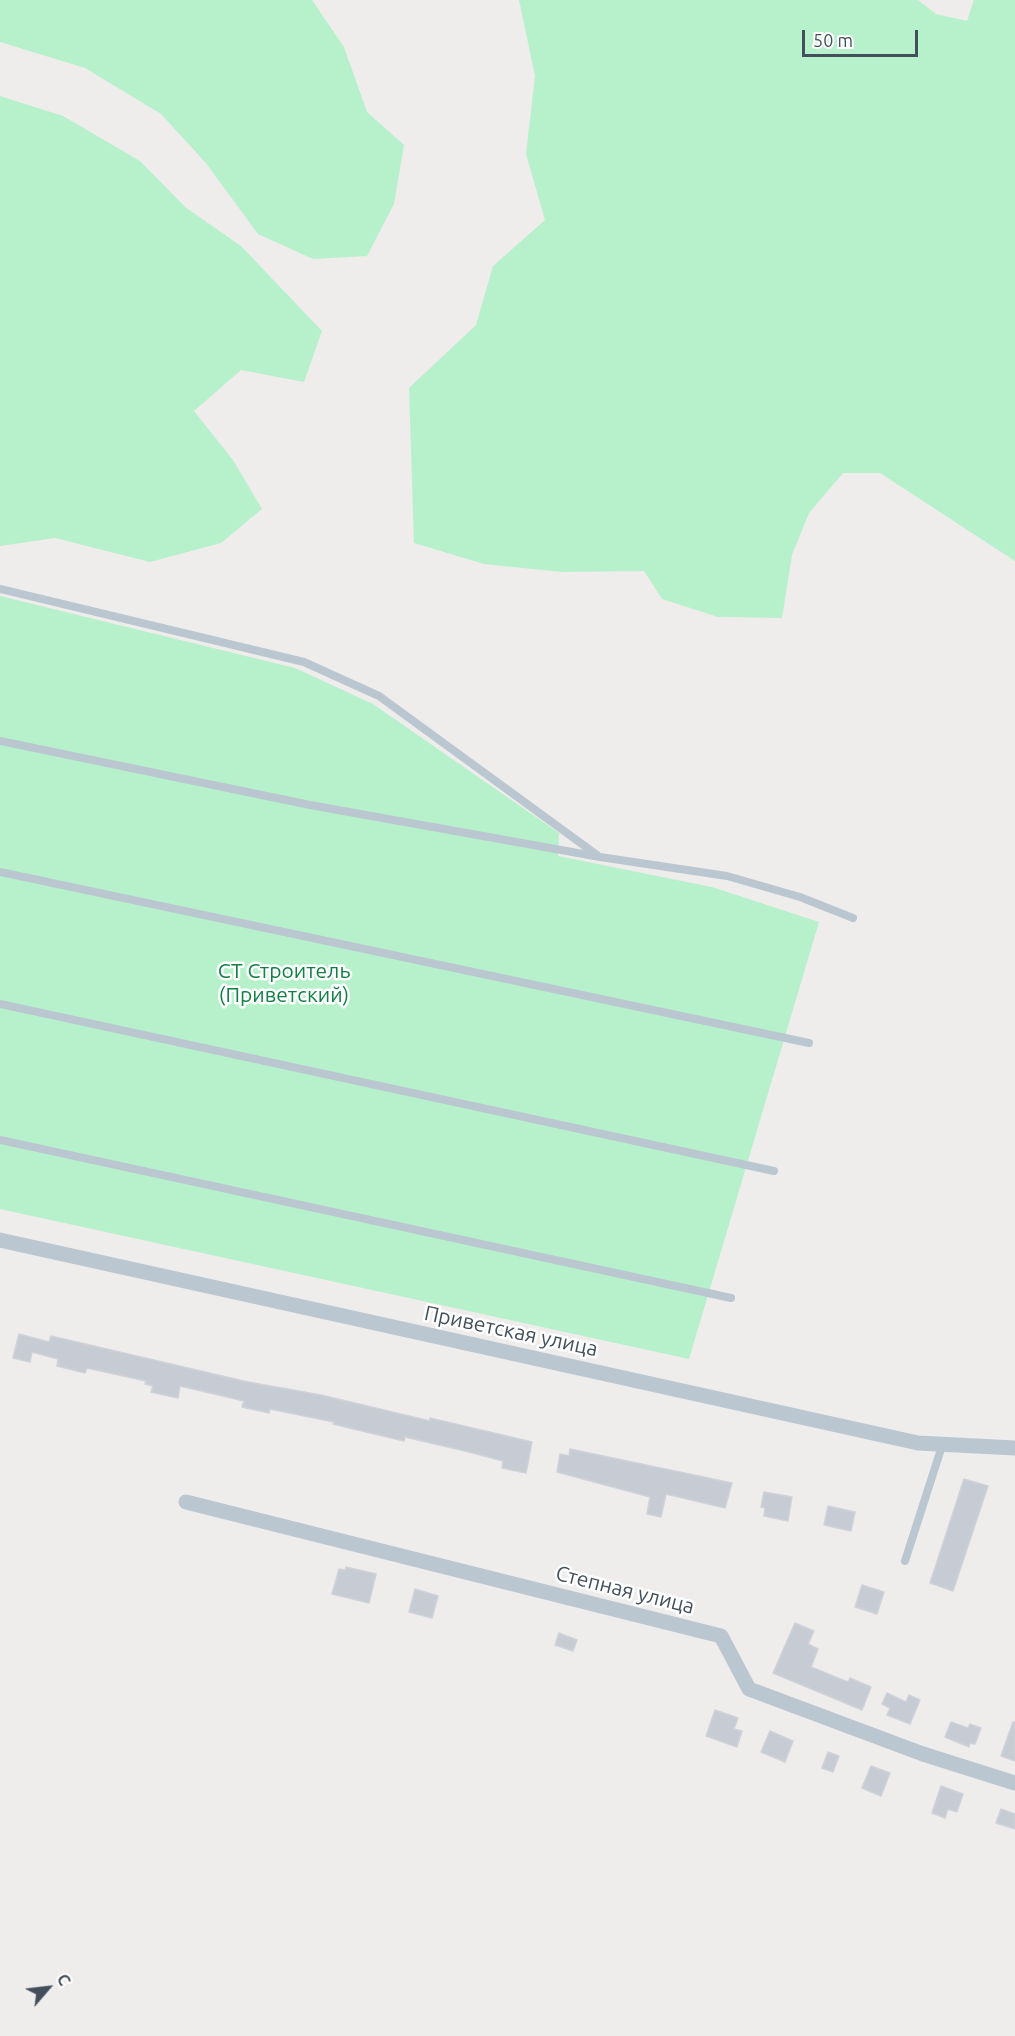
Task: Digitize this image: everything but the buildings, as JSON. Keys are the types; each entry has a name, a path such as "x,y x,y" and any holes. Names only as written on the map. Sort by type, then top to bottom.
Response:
{"street":[{"name":"Приветская улица","path":"0,1240 918,1443 1015,1448"},
{"name":"Степная улица","path":"186,1502 721,1636 749,1689 923,1754 1015,1783"}],"lane":[{"path":"0,589 315,667 379,696 600,857"},
{"path":"0,741 310,805 600,857 727,876 800,897 853,918"},
{"path":"0,872 809,1043"},
{"path":"0,1004 774,1171"},
{"path":"0,1140 731,1298"},
{"path":"905,1561 942,1446"}],"green space":[{"path":"0,0 312,0 344,47 367,112 404,145 394,204 367,256 313,259 258,234 205,162 161,114 85,68 0,42"},
{"path":"519,0 918,0 936,14 967,21 974,0 1015,0 1015,561 880,473 843,473 809,513 792,555 782,618 718,617 662,599 644,571 562,572 484,564 414,543 409,388 476,325 493,266 545,220 526,154 535,76"},
{"path":"0,96 63,116 140,161 185,207 241,246 322,331 304,382 241,370 194,411 233,460 262,509 221,543 150,562 55,538 0,546"},
{"name":"СТ Строитель (Приветский)","path":"0,596 295,668 373,704 559,833 558,856 712,887 819,922 689,1359 0,1209"}]}
